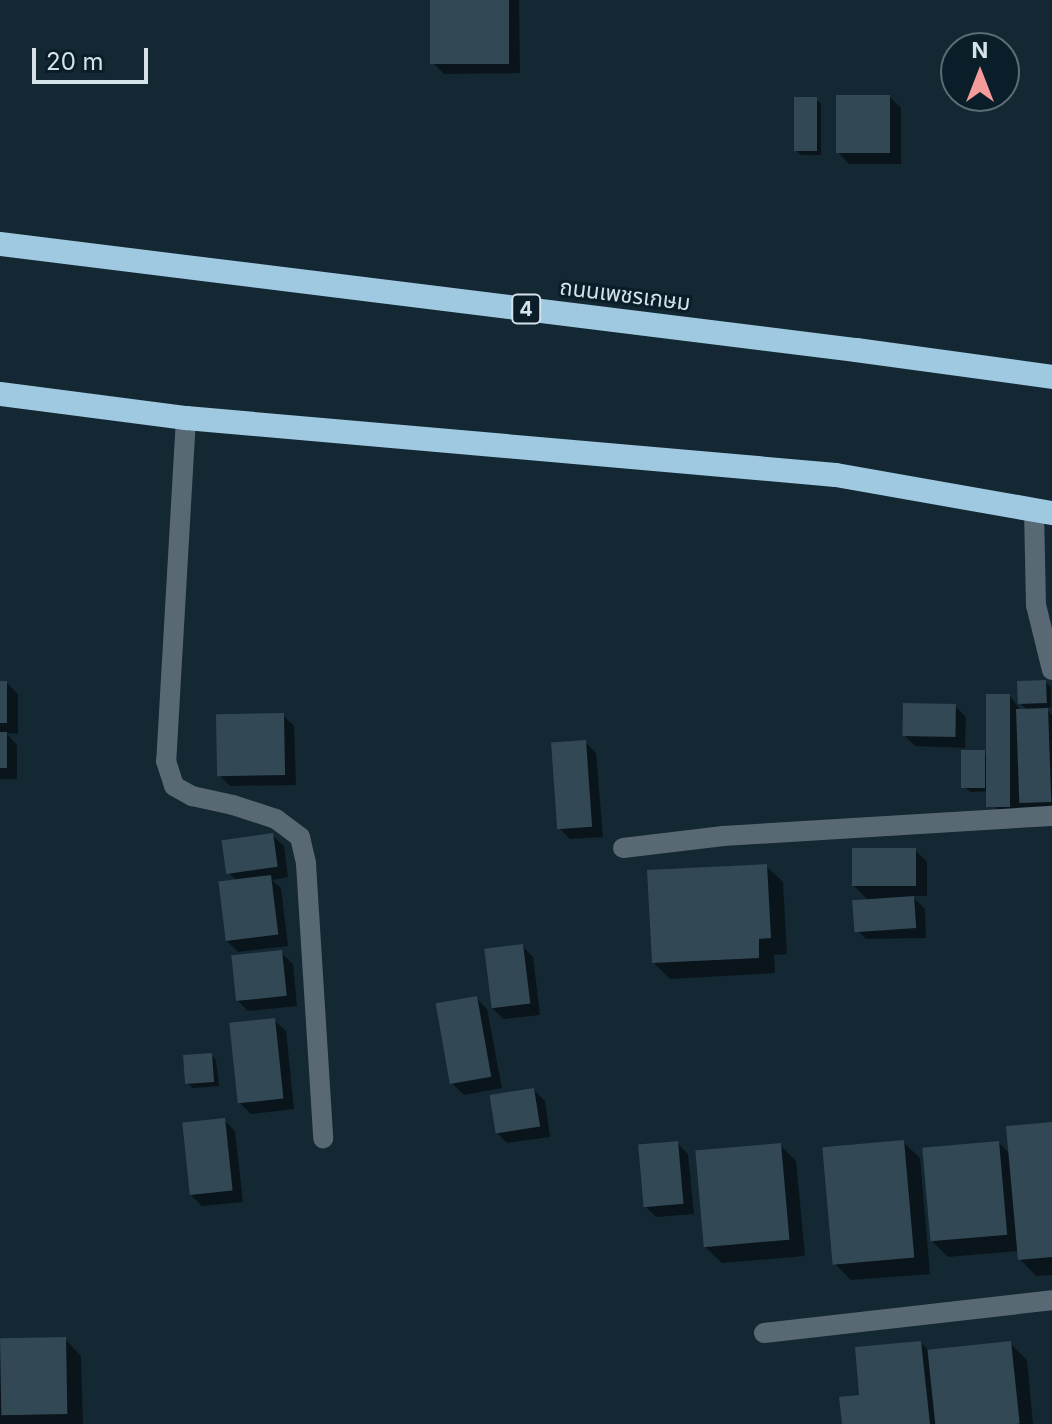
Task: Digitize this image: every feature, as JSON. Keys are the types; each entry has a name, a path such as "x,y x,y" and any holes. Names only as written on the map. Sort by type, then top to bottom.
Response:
{"highway":[{"name":"ถนนเพชรเกษม","path":"0,244 1052,377"},
{"path":"0,394 186,418 836,475 1043,512"}],"street":[{"path":"186,418 166,761 174,786 276,819 300,837 306,864 323,1138"},
{"path":"1043,512 1036,605 1052,670"},
{"path":"623,848 843,827 1052,816"},
{"path":"764,1333 1052,1300"}],"building":[{"path":"430,0 509,0 509,64 430,64"},
{"path":"836,95 890,95 890,153 836,153"},
{"path":"794,97 817,97 817,151 794,151"},
{"path":"1046,680 1047,703 1018,704 1017,681"},
{"path":"0,681 7,681 7,723 0,723"},
{"path":"986,694 1010,694 1010,807 986,807"},
{"path":"903,703 956,704 955,737 902,736"},
{"path":"1048,708 1051,802 1019,803 1016,709"},
{"path":"284,713 285,775 217,776 216,714"},
{"path":"0,732 7,732 7,768 0,768"},
{"path":"586,740 592,827 557,829 551,742"},
{"path":"961,750 985,750 985,788 961,788"},
{"path":"273,833 278,867 226,874 222,840"},
{"path":"852,848 916,848 916,886 852,886"},
{"path":"767,864 771,938 759,939 759,958 652,963 647,870"},
{"path":"271,875 278,935 226,941 218,881"},
{"path":"914,896 916,928 854,932 852,900"},
{"path":"523,944 530,1004 492,1008 484,949"},
{"path":"282,950 287,996 236,1001 231,955"},
{"path":"477,996 491,1077 450,1084 436,1003"},
{"path":"275,1018 283,1099 238,1103 229,1023"},
{"path":"212,1053 214,1082 185,1084 183,1055"},
{"path":"534,1088 540,1127 496,1134 490,1095"},
{"path":"225,1118 233,1191 190,1195 182,1122"},
{"path":"1052,1122 1052,1257 1018,1260 1006,1126"},
{"path":"904,1140 914,1258 833,1265 822,1147"},
{"path":"678,1141 683,1204 644,1207 638,1144"},
{"path":"999,1141 1007,1235 930,1241 922,1148"},
{"path":"781,1143 789,1240 704,1247 695,1150"},
{"path":"66,1337 67,1414 1,1415 0,1338"},
{"path":"921,1341 930,1424 842,1424 839,1397 859,1395 855,1347"},
{"path":"1011,1341 1020,1424 935,1424 927,1350"}]}
